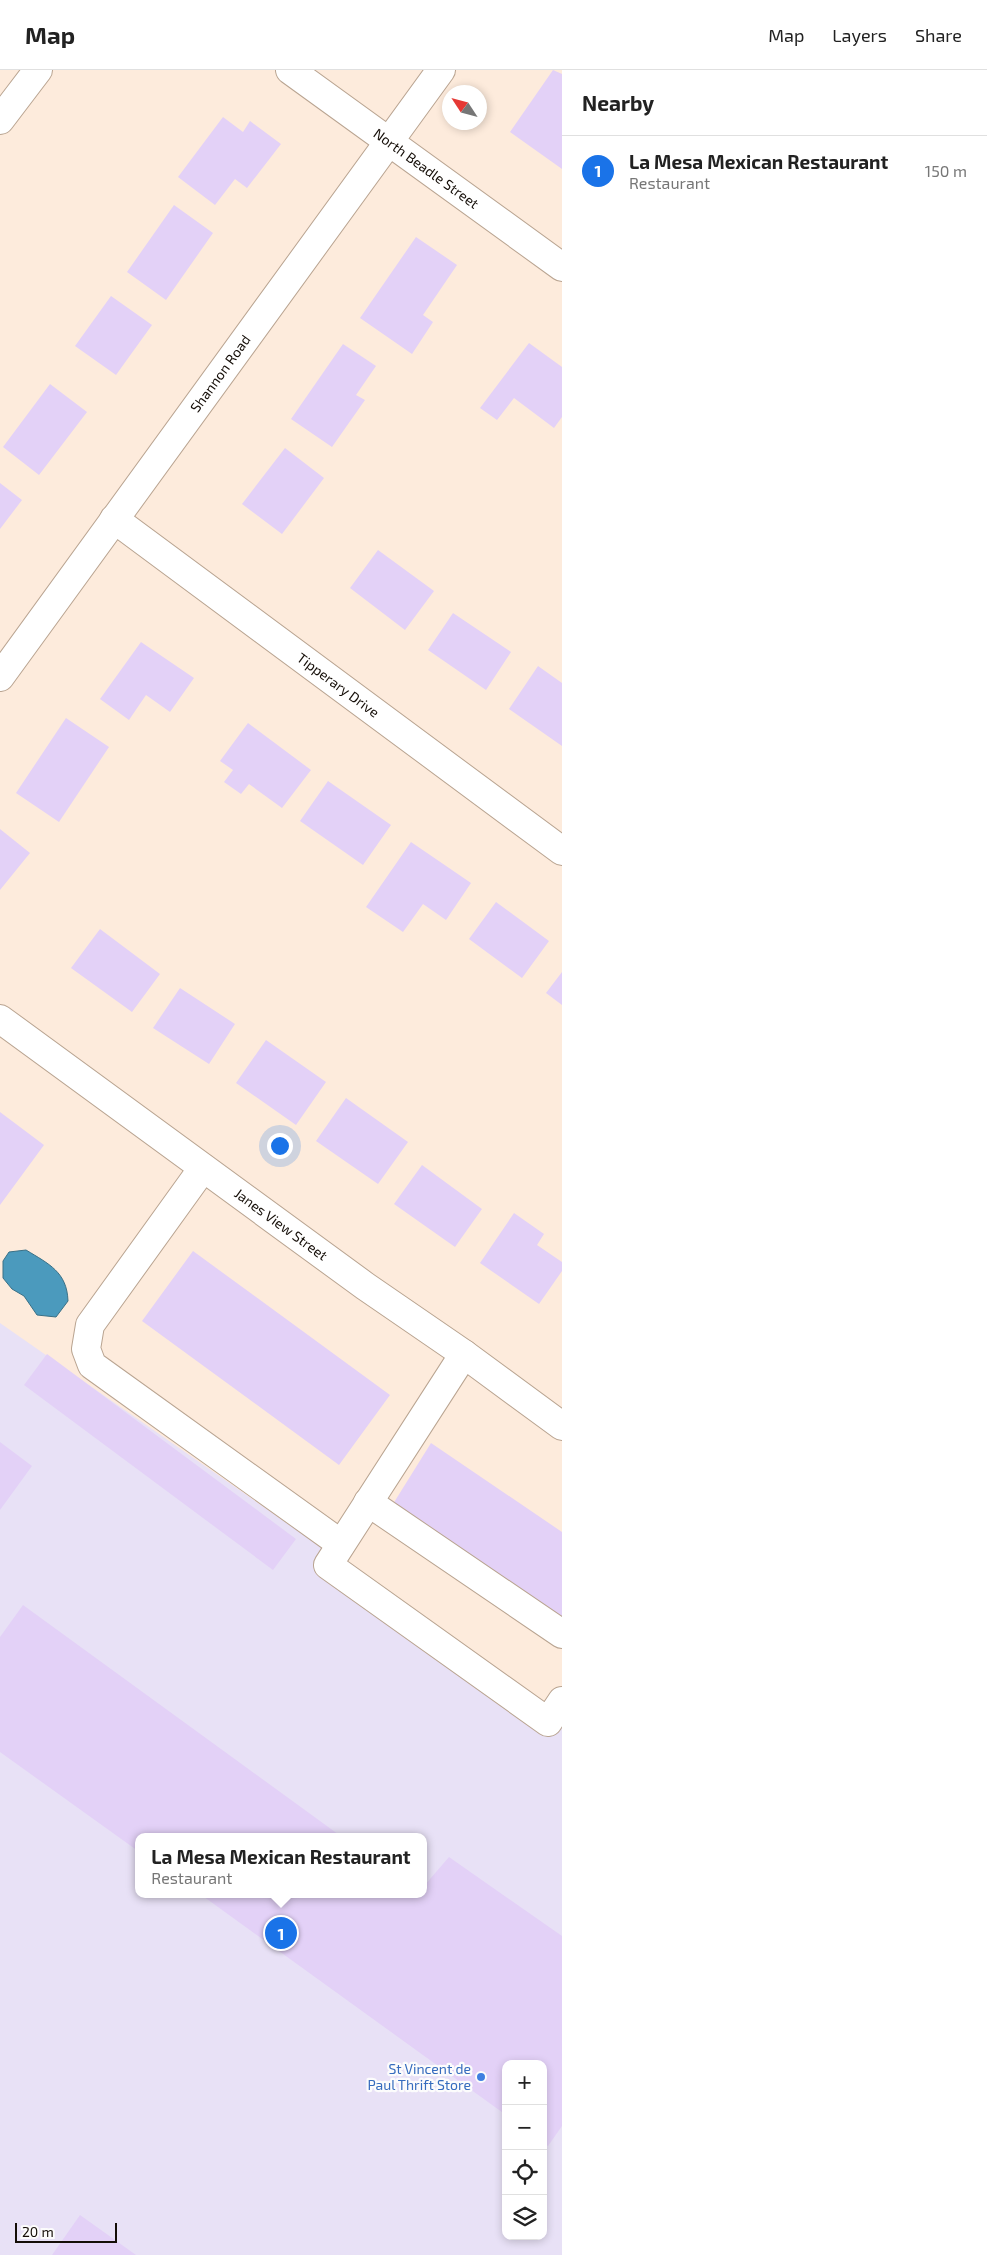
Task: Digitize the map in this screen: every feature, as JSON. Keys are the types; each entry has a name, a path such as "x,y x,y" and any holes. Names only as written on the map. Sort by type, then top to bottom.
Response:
{"street":[{"path":"0,120 38,70"},
{"name":"North Beadle Street","path":"290,70 562,267"},
{"name":"Shannon Road","path":"0,677 441,70"},
{"name":"Tipperary Drive","path":"114,519 562,851"},
{"name":"Janes View Street","path":"0,1019 364,1286 464,1354 562,1426"},
{"path":"203,1168 90,1325 86,1349 92,1365 341,1544"},
{"path":"464,1354 328,1565 548,1722 562,1701"},
{"path":"368,1502 562,1634"}],"shaded area":[{"path":"0,1323 562,1715 562,2255 0,2255"}],"water":[{"path":"26,1250 55,1270 64,1283 68,1301 56,1317 37,1315 24,1296 12,1289 3,1278 3,1261 9,1252"}],"building":[{"path":"553,70 562,74 562,169 510,132"},
{"path":"223,117 243,132 250,121 281,144 247,188 235,179 215,205 178,177"},
{"path":"174,205 213,233 166,300 127,272"},
{"path":"416,237 457,265 423,315 433,322 412,354 360,318"},
{"path":"111,296 152,325 116,375 75,346"},
{"path":"529,343 562,367 562,417 554,428 514,398 497,420 480,408"},
{"path":"343,344 376,366 356,395 365,400 332,447 291,419"},
{"path":"50,384 87,412 39,475 3,447"},
{"path":"285,448 324,478 282,534 242,504"},
{"path":"0,483 22,500 0,529"},
{"path":"378,550 434,591 405,630 350,588"},
{"path":"453,613 511,652 486,690 428,650"},
{"path":"141,642 194,678 170,712 146,695 129,720 100,699"},
{"path":"538,666 562,683 562,746 509,709"},
{"path":"66,718 109,747 59,822 16,793"},
{"path":"248,723 311,770 282,808 249,784 241,794 224,782 233,770 220,761"},
{"path":"328,781 391,825 363,865 300,821"},
{"path":"0,829 30,853 0,890"},
{"path":"411,842 471,883 446,920 423,904 403,932 366,907"},
{"path":"496,902 549,941 522,978 469,939"},
{"path":"100,929 160,974 132,1012 71,968"},
{"path":"562,972 562,1005 546,993"},
{"path":"180,988 235,1024 209,1064 153,1028"},
{"path":"266,1040 326,1082 296,1125 236,1083"},
{"path":"346,1098 408,1142 378,1184 316,1141"},
{"path":"0,1112 44,1145 0,1205"},
{"path":"422,1165 482,1209 455,1247 394,1204"},
{"path":"514,1213 544,1234 537,1245 562,1262 562,1271 539,1304 480,1263"},
{"path":"193,1251 390,1395 339,1465 142,1321"},
{"path":"47,1354 296,1539 273,1570 24,1385"},
{"path":"0,1442 32,1466 0,1510"},
{"path":"431,1443 562,1532 562,1619 393,1504"},
{"path":"23,1605 336,1833 135,1833 135,1849 0,1752 0,1637"},
{"path":"449,1857 562,1936 562,2126 548,2146 547,2060 502,2060 502,2112 206,1898 427,1898 427,1883"},
{"path":"80,2215 136,2255 52,2255"}],"place":[{"name":"La Mesa Mexican Restaurant","path":"281,1933"},
{"name":"St Vincent de Paul Thrift Store","path":"481,2077"}]}
